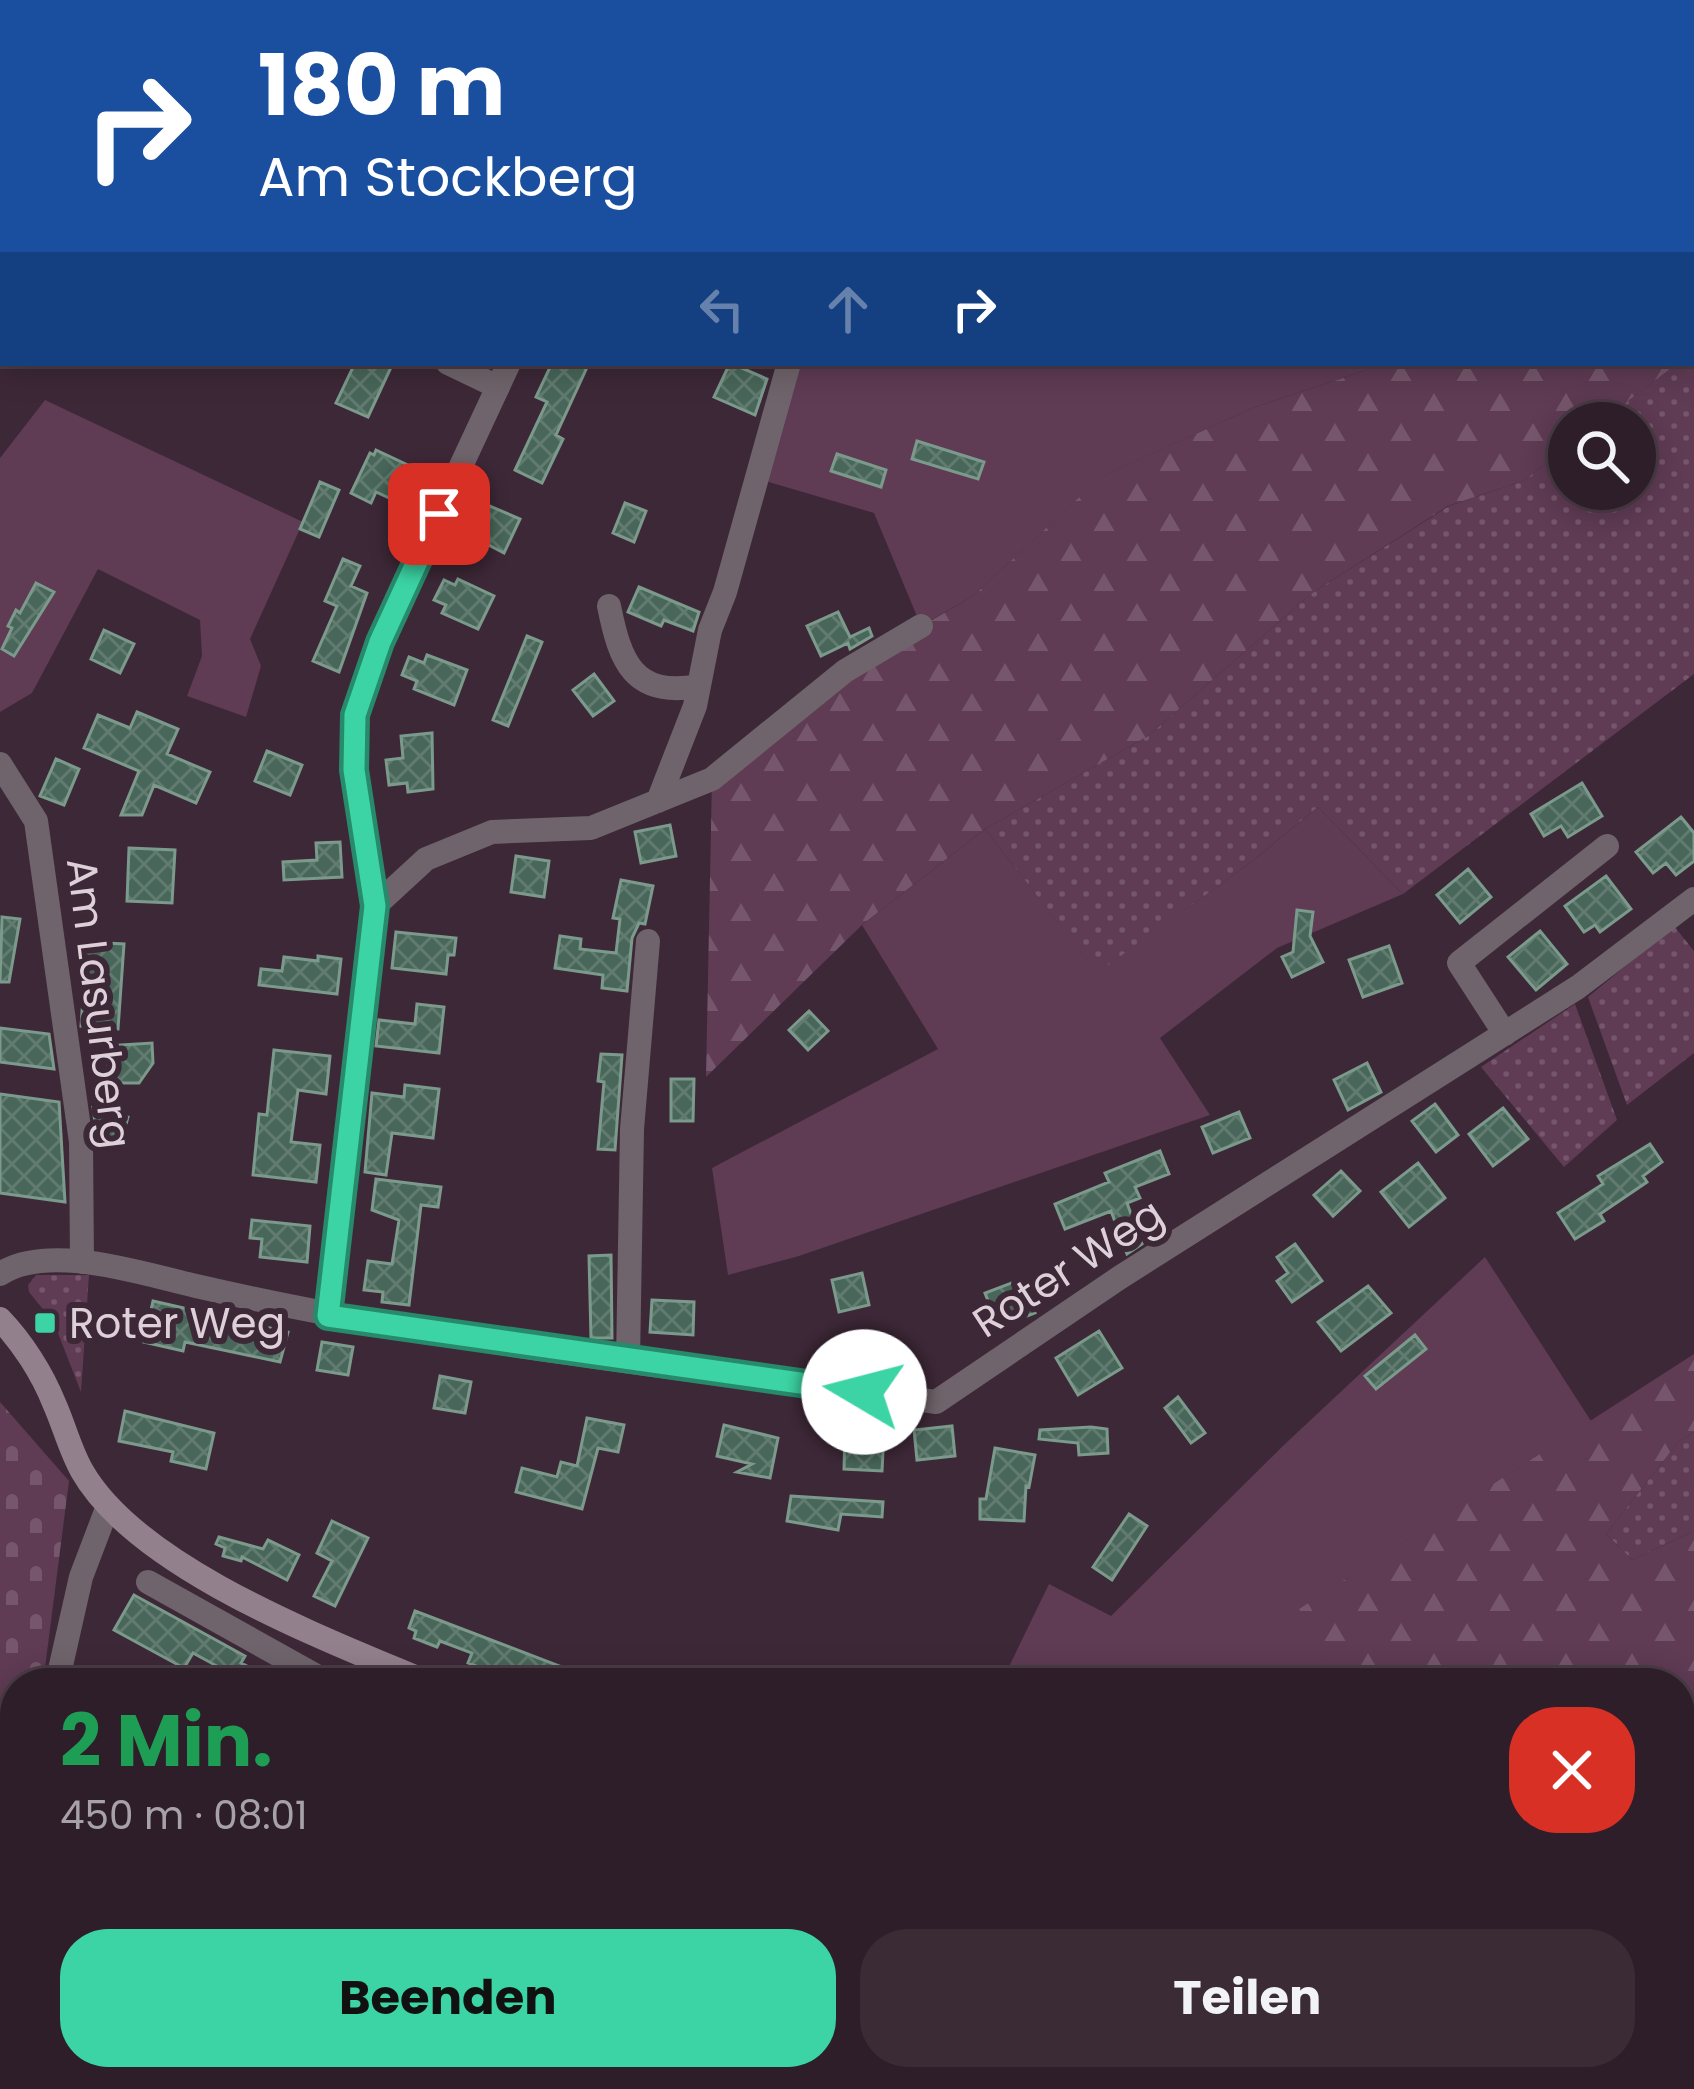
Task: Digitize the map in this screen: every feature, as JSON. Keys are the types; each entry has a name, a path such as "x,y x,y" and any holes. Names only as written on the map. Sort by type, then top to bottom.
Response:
{"main road":[{"path":"0,1318 52,1397 82,1471 108,1506 175,1559 248,1601 395,1668"}],"street":[{"path":"454,366 498,387"},
{"path":"328,1316 375,906 354,770 355,715 380,642 508,366"},
{"path":"658,801 699,686 710,630 788,366"},
{"path":"610,606 625,663 636,678 659,686 699,686"},
{"path":"375,906 426,859 492,832 591,829 712,779 845,671 921,626"},
{"name":"Am Lasurberg","path":"0,764 36,820 81,1142 82,1262"},
{"path":"1504,1034 1459,962 1607,846"},
{"name":"Roter Weg","path":"0,1274 13,1265 82,1262 328,1316 936,1402 1119,1278 1578,987 1694,898"},
{"path":"628,1361 632,1129 648,941"},
{"path":"65,1668 80,1577 108,1506"},
{"path":"148,1582 306,1668"},
{"path":"342,1668 353,1650"}],"green space":[{"path":"796,366 1379,366 1255,407 1101,477 973,596 921,626 874,513 762,480"},
{"path":"1379,366 1674,366 1627,402 1548,402 1548,462 1523,481 1448,506 1312,593 1148,736 985,829 862,925 706,1077 712,779 845,671 973,596 1100,477 1255,407"},
{"path":"1674,366 1694,366 1694,674 1403,894 1318,807 1250,863 1097,974 985,829 1148,736 1312,593 1449,506 1523,481 1548,462 1548,510 1656,510 1656,402 1627,402"},
{"path":"45,400 303,522 250,639 261,666 246,717 187,696 202,656 200,620 98,569 32,693 0,712 0,458"},
{"path":"1318,807 1403,894 1277,948 1160,1038 1210,1115 799,1256 728,1275 712,1168 938,1049 862,925 985,829 1097,973 1250,863"},
{"path":"1674,926 1694,951 1694,1053 1627,1105 1588,997"},
{"path":"1575,1004 1617,1120 1564,1167 1481,1067"},
{"path":"1485,1257 1591,1421 1299,1609 1330,1668 1008,1668 1049,1584 1111,1616 1286,1443"},
{"path":"36,1275 89,1275 81,1392 54,1323 29,1292"},
{"path":"1694,1354 1694,1432 1679,1441 1606,1534 1632,1560 1694,1531 1694,1668 1330,1668 1298,1609"},
{"path":"0,1402 69,1481 45,1668 0,1668"},
{"path":"1694,1432 1694,1531 1632,1560 1606,1534 1679,1441"}],"building":[{"path":"354,366 392,366 368,417 336,403"},
{"path":"551,366 588,366 556,435 563,439 542,483 515,470 547,402 536,397"},
{"path":"729,366 767,379 755,415 714,397"},
{"path":"917,441 984,462 978,479 912,459"},
{"path":"376,450 429,475 413,509 376,492 371,503 351,493 370,453"},
{"path":"837,454 886,470 881,487 831,471"},
{"path":"320,482 339,490 319,537 300,529"},
{"path":"471,498 520,519 504,553 456,528"},
{"path":"625,503 646,511 634,542 613,533"},
{"path":"343,559 360,566 351,586 367,593 339,672 313,661 337,606 325,601"},
{"path":"458,579 494,596 478,629 442,613 446,605 434,600 444,580 455,585"},
{"path":"36,583 54,592 14,656 2,649 12,628 8,626"},
{"path":"639,587 699,612 693,631 664,620 661,626 628,612"},
{"path":"838,612 850,637 869,628 872,636 850,649 848,643 821,656 807,626"},
{"path":"104,630 134,644 120,673 91,659"},
{"path":"527,636 542,642 508,726 493,720"},
{"path":"427,655 467,670 454,705 414,689 417,681 402,675 409,657 424,663"},
{"path":"594,674 614,701 593,716 573,690"},
{"path":"137,712 178,729 167,754 210,772 196,803 154,785 142,815 121,815 139,771 84,748 98,715 130,728"},
{"path":"432,733 433,789 408,792 407,783 389,785 386,760 403,758 401,736"},
{"path":"267,751 302,765 290,795 255,781"},
{"path":"56,759 79,769 64,805 40,796"},
{"path":"1582,783 1602,816 1568,837 1561,826 1544,836 1531,814"},
{"path":"1681,817 1694,833 1694,861 1676,875 1666,863 1653,873 1636,852"},
{"path":"670,825 676,856 641,863 635,832"},
{"path":"340,842 342,877 284,880 283,862 317,860 316,843"},
{"path":"129,848 175,850 172,903 127,901"},
{"path":"516,856 549,861 544,897 511,892"},
{"path":"1468,869 1491,897 1460,923 1437,895"},
{"path":"1606,876 1631,909 1600,932 1595,925 1584,932 1565,906"},
{"path":"621,880 653,886 645,924 639,923 632,938 627,991 602,988 603,975 555,968 560,936 581,939 580,949 616,953 620,919 613,918"},
{"path":"1297,910 1313,912 1310,936 1323,962 1292,977 1282,957 1293,952"},
{"path":"2,917 20,919 9,982 0,982"},
{"path":"1540,931 1567,964 1536,990 1508,957"},
{"path":"396,932 456,938 446,974 392,968"},
{"path":"87,942 124,944 118,1029 81,1026"},
{"path":"1389,946 1402,983 1363,997 1349,960"},
{"path":"318,956 341,959 337,994 259,985 261,969 282,971 284,957 318,961"},
{"path":"417,1004 444,1007 439,1053 376,1046 379,1020 415,1024"},
{"path":"809,1011 828,1031 808,1050 789,1030"},
{"path":"0,1028 49,1034 54,1069 0,1062"},
{"path":"152,1043 153,1063 139,1083 109,1083 106,1046"},
{"path":"274,1050 330,1056 326,1094 298,1090 291,1142 320,1145 316,1182 253,1175 259,1114 267,1115"},
{"path":"601,1054 622,1055 615,1150 598,1149 604,1082 598,1081"},
{"path":"1367,1063 1381,1092 1348,1110 1334,1080"},
{"path":"671,1079 694,1079 693,1121 671,1121"},
{"path":"405,1085 439,1089 433,1138 392,1133 386,1175 365,1172 372,1093 404,1097"},
{"path":"0,1094 59,1102 65,1202 0,1193"},
{"path":"1435,1104 1458,1135 1436,1152 1412,1121"},
{"path":"93,1108 128,1117 121,1143 98,1142"},
{"path":"1503,1108 1528,1139 1493,1166 1469,1134"},
{"path":"1239,1112 1250,1138 1213,1153 1202,1127"},
{"path":"1650,1144 1662,1162 1643,1176 1647,1182 1600,1214 1604,1221 1575,1239 1558,1213 1603,1184 1598,1176"},
{"path":"1160,1151 1169,1174 1135,1187 1140,1198 1127,1203 1142,1244 1127,1254 1111,1211 1065,1229 1055,1204 1109,1182 1105,1173"},
{"path":"1418,1163 1445,1198 1409,1227 1381,1192"},
{"path":"1341,1171 1360,1191 1333,1216 1314,1195"},
{"path":"376,1179 441,1187 438,1207 421,1205 409,1305 382,1302 383,1292 364,1290 368,1261 392,1264 399,1220 372,1210"},
{"path":"252,1220 310,1226 307,1262 260,1257 262,1239 250,1238"},
{"path":"1295,1244 1322,1281 1292,1302 1277,1281 1288,1273 1277,1257"},
{"path":"611,1255 612,1338 591,1338 589,1256"},
{"path":"862,1273 869,1305 839,1312 832,1280"},
{"path":"1022,1279 1035,1313 1004,1325 985,1293"},
{"path":"1368,1286 1391,1313 1341,1351 1318,1322"},
{"path":"652,1300 694,1302 693,1335 650,1332"},
{"path":"153,1301 288,1332 280,1362 185,1342 183,1351 144,1342"},
{"path":"1099,1331 1122,1368 1078,1395 1056,1358"},
{"path":"1415,1335 1426,1349 1376,1389 1365,1376"},
{"path":"322,1342 353,1347 348,1375 317,1370"},
{"path":"440,1376 471,1382 465,1413 434,1408"},
{"path":"1178,1397 1205,1433 1191,1443 1165,1408"},
{"path":"125,1411 214,1433 206,1469 171,1461 173,1452 119,1441"},
{"path":"587,1418 624,1425 618,1452 598,1448 582,1509 516,1492 522,1468 557,1477 561,1462 577,1466"},
{"path":"724,1425 778,1438 770,1478 737,1472 752,1464 717,1456"},
{"path":"952,1426 955,1456 917,1460 914,1430"},
{"path":"1107,1429 1108,1453 1079,1455 1078,1443 1039,1439 1040,1430"},
{"path":"845,1432 884,1433 882,1471 844,1469"},
{"path":"995,1448 1035,1455 1026,1486 1024,1521 980,1519 980,1499 986,1499"},
{"path":"791,1496 883,1502 882,1517 841,1514 838,1530 787,1521"},
{"path":"1129,1514 1147,1526 1112,1580 1093,1567"},
{"path":"332,1521 368,1538 335,1606 314,1596 332,1561 317,1553"},
{"path":"219,1537 263,1549 268,1540 299,1555 287,1580 242,1557 241,1561 223,1556 225,1548 216,1544"},
{"path":"134,1595 245,1656 241,1663 251,1668 220,1668 193,1653 184,1668 114,1630"},
{"path":"415,1611 565,1668 481,1668 468,1663 472,1653 440,1641 437,1647 414,1638 416,1631 409,1628"}],"place":[{"name":"Roter Weg","path":"45,1323"}],"route":[{"path":"439,514 380,642 355,715 354,770 375,906 328,1316 864,1392"}]}
